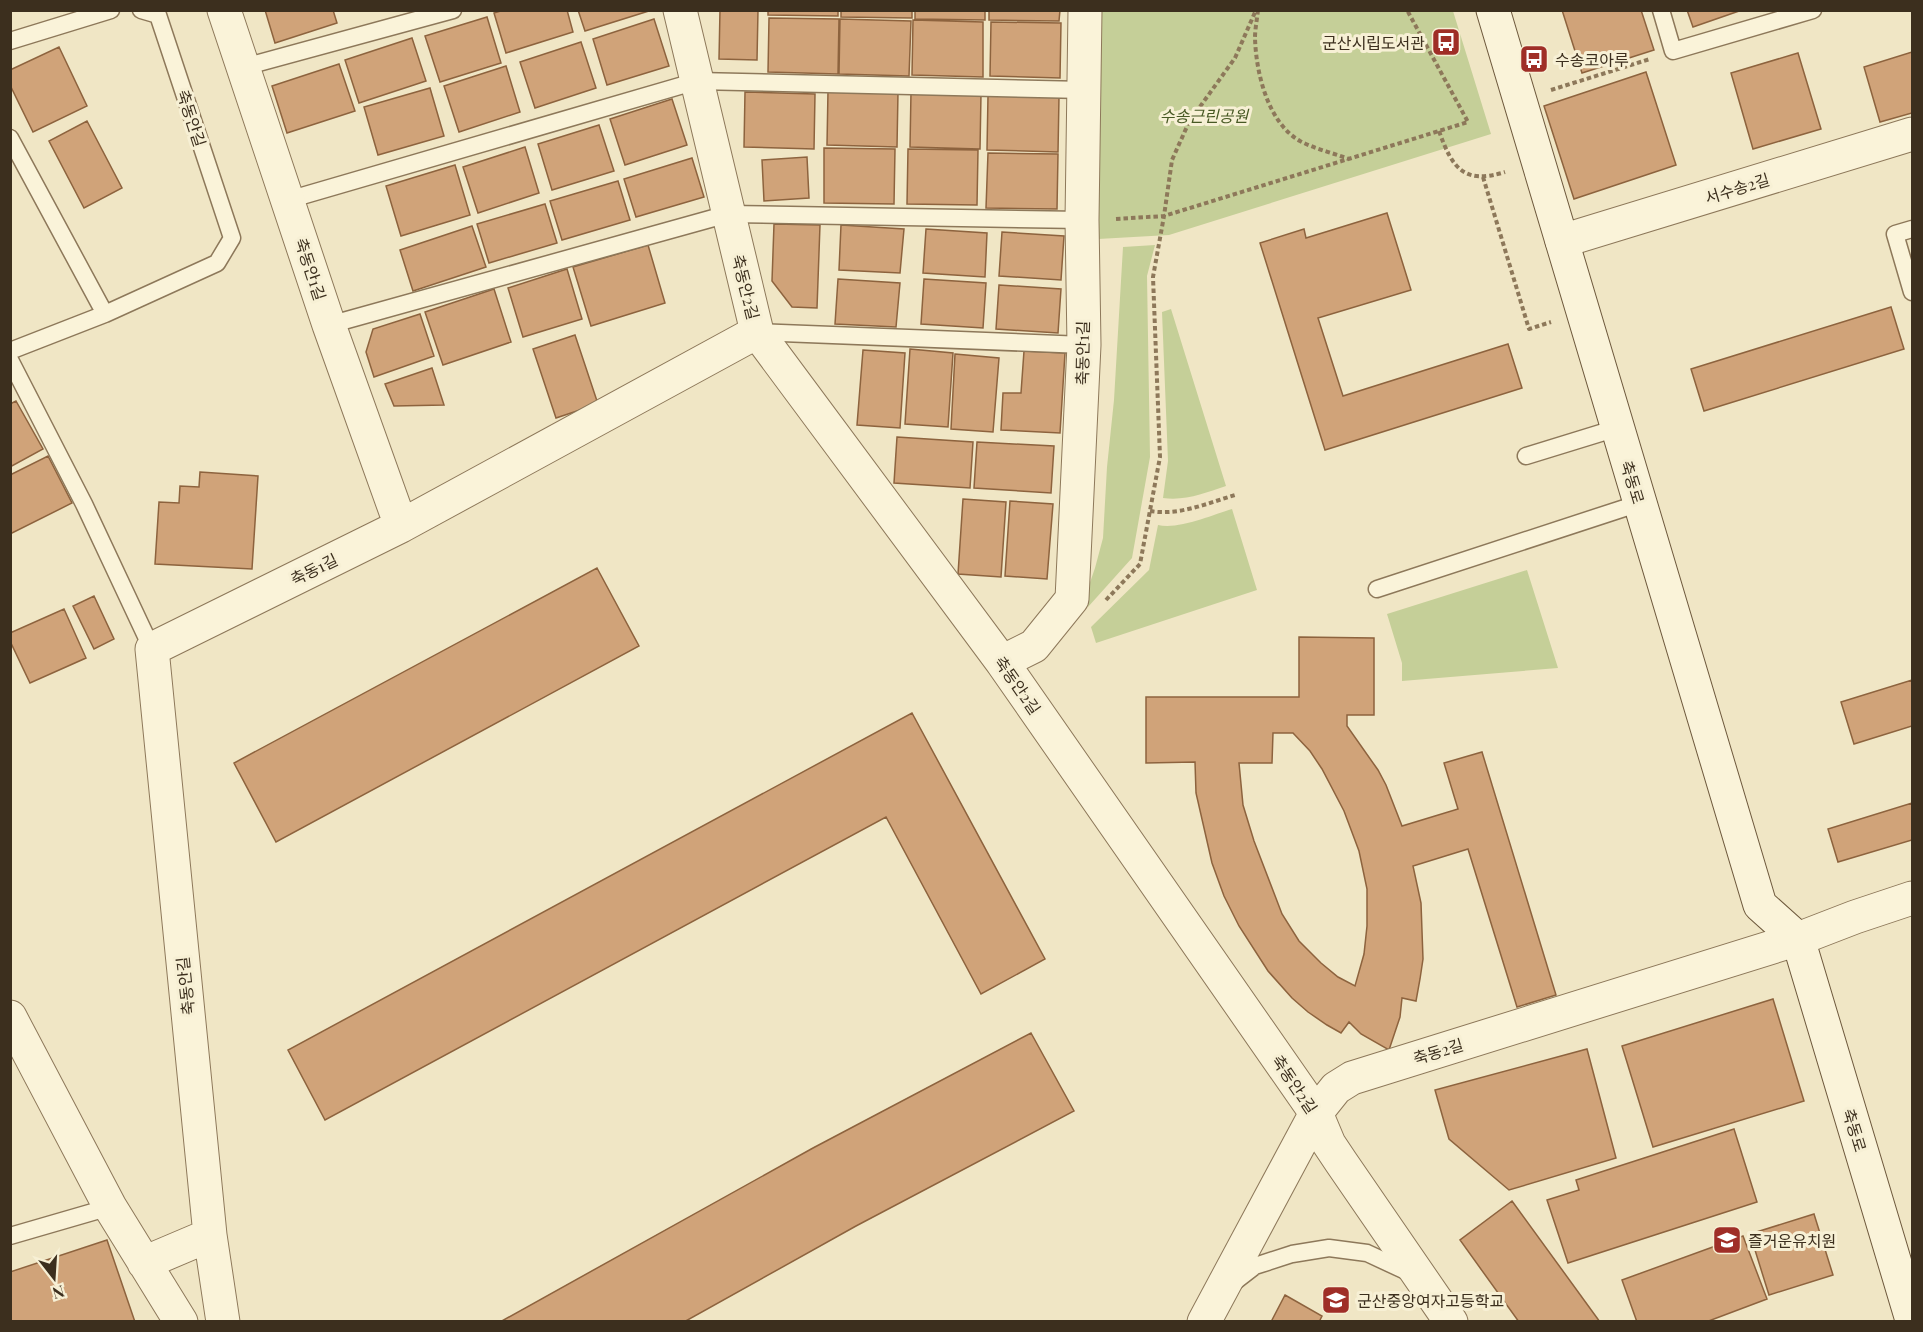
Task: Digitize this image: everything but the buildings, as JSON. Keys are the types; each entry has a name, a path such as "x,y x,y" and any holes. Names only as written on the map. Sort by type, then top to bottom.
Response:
{"street":[{"name":"축동안1길","path":"224,10 329,325 401,526"},
{"name":"축동안2길","path":"680,10 757,332 1002,662 1316,1113 1329,1144 1451,1322"},
{"name":"축동안1길","path":"1072,599 1084,345 1082,220 1085,10"},
{"name":"축동로","path":"1493,10 1760,905 1798,939 1912,1320"},
{"name":"서수송2길","path":"1562,241 1912,134"},
{"name":"축동1길","path":"152,649 401,526 757,332"},
{"path":"1002,662 1034,646 1072,599"},
{"name":"축동안길","path":"152,649 210,1235 223,1322"},
{"path":"1798,939 1912,898"},
{"name":"축동2길","path":"1211,1308 1316,1113 1336,1088 1352,1078 1798,939"},
{"path":"10,1017 110,1207 181,1322"},
{"path":"144,1263 210,1235"}],"lane":[{"path":"10,41 111,10"},
{"name":"축동안길","path":"105,314 217,263 232,238 158,15 141,10"},
{"path":"244,67 453,10"},
{"path":"1661,10 1673,51 1813,10"},
{"path":"288,200 697,81 1084,90"},
{"path":"10,138 105,314 10,351"},
{"path":"329,325 728,214 1082,220"},
{"path":"1912,229 1895,234 1912,291"},
{"path":"757,332 1084,345"},
{"path":"10,360 84,504 152,649"},
{"path":"1526,456 1617,428"},
{"path":"1377,589 1640,503"},
{"path":"10,1236 110,1207"},
{"path":"1211,1308 1255,1266 1292,1254 1329,1248 1367,1253 1421,1278"}],"path":[{"path":"1257,10 1255,38 1261,78 1273,113 1300,141 1349,159"},
{"path":"1072,599 1084,622 1140,564 1160,457 1153,278 1172,160 1189,122 1235,58 1257,10"},
{"path":"1082,220 1164,216 1468,122 1407,10"},
{"path":"1520,100 1673,51"},
{"path":"1439,131 1446,153 1459,170 1483,177 1508,171"},
{"path":"1483,177 1529,329 1554,321"},
{"path":"1150,511 1161,513 1185,510 1235,495"}],"green space":[{"name":"수송근린공원","path":"1102,11 1453,11 1491,134 1169,235 1098,239"},
{"path":"1155,245 1147,276 1150,457 1132,558 1088,607 1084,600 1103,538 1123,247"},
{"path":"1171,309 1226,486 1195,496 1171,499 1163,498 1168,461 1162,312"},
{"path":"1232,509 1257,590 1096,643 1091,627 1149,570 1158,525 1185,524"},
{"path":"1527,570 1558,668 1402,681 1402,663 1387,614"}],"place":[{"name":"군산시립도서관","path":"1446,42"},
{"name":"수송코아루","path":"1534,59"},
{"name":"즐거운유치원","path":"1727,1240"},
{"name":"군산중앙여자고등학교","path":"1336,1300"}]}
